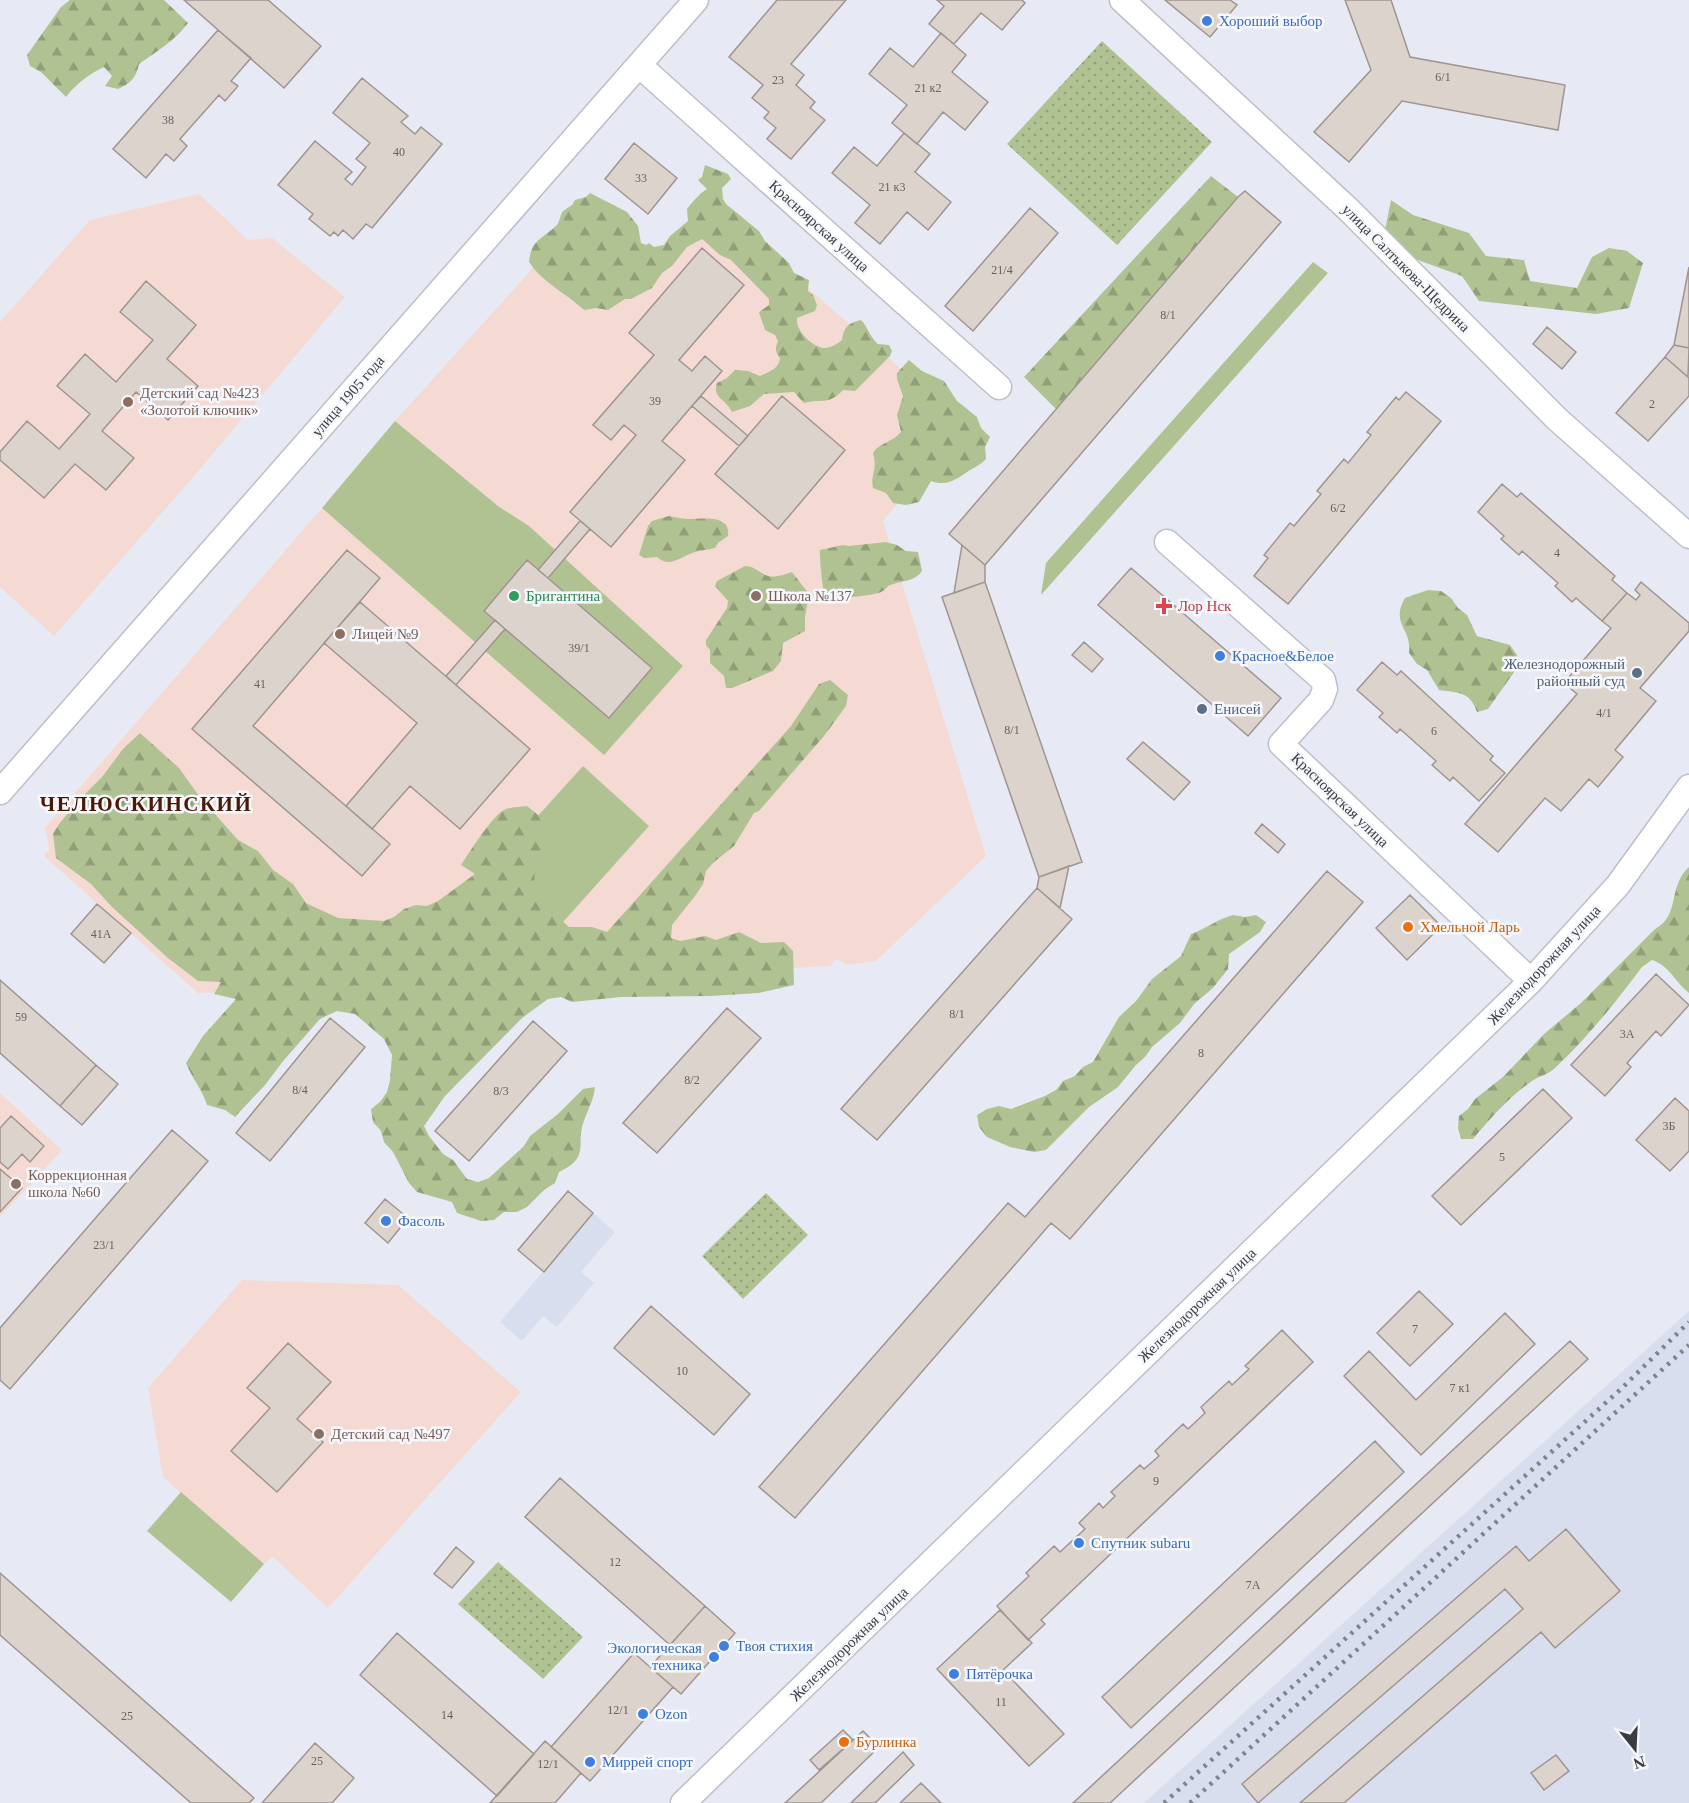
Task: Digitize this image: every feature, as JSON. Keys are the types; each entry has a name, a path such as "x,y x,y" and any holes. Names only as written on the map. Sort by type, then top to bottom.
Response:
{"street":[{"name":"улица 1905 года","path":"0,792 696,0"},
{"name":"улица Салтыкова-Щедрина","path":"1122,0 1349,210 1557,418 1689,536"},
{"name":"Красноярская улица","path":"639,65 999,387"},
{"name":"Красноярская улица","path":"1167,542 1323,680 1325,689 1321,700 1281,744 1531,981"},
{"name":"Железнодорожная улица","path":"683,1803 1531,981 1618,885 1689,788"}],"shaded area":[{"name":"Детский сад №423 «Золотой ключик»","path":"199,194 248,240 272,238 345,297 189,482 54,636 0,587 0,322 90,220"},
{"path":"708,202 964,423 883,521 986,856 876,961 847,965 836,959 830,966 587,979 198,993 44,856 49,849 44,829 322,508 604,754 682,667 529,526 498,506 395,421 587,208 651,266"},
{"name":"Коррекционная школа №60","path":"0,1093 62,1150 0,1217"},
{"path":"593,1213 615,1232 581,1272 594,1283 557,1327 543,1316 522,1341 500,1322"},
{"name":"Детский сад №497","path":"242,1280 398,1285 521,1392 328,1608 273,1557 264,1564 163,1477 148,1388"},
{"path":"1689,1311 1689,1803 1144,1803"}],"green space":[{"path":"70,0 164,0 188,23 172,40 139,64 136,73 126,85 118,89 105,86 112,76 104,67 83,80 66,97 41,72 30,66 27,55 61,7"},
{"path":"1102,41 1212,142 1117,245 1007,144"},
{"path":"705,165 728,174 731,179 722,188 726,204 759,231 765,241 789,263 794,273 809,280 808,291 813,295 817,305 815,311 797,318 799,328 805,337 814,345 829,347 842,340 847,326 861,320 878,344 889,345 892,351 890,356 855,391 843,390 829,400 804,403 794,392 764,394 750,406 732,412 716,392 717,383 727,378 735,370 748,371 760,376 773,370 780,358 776,350 778,341 775,335 765,330 759,312 769,305 769,299 731,260 720,255 702,239 687,247 672,266 662,273 652,288 631,299 625,299 608,310 596,308 584,310 541,276 529,262 532,248 557,225 563,211 575,200 586,197 590,193 627,212 638,226 641,243 646,245 649,243 654,247 664,245 670,236 688,221 687,209 707,189 698,180 702,177"},
{"path":"1211,176 1238,197 1056,409 1024,377"},
{"path":"1391,200 1413,215 1469,233 1486,256 1524,260 1530,281 1577,288 1592,257 1609,248 1627,251 1643,263 1629,308 1596,314 1479,301 1462,276 1393,251 1384,235"},
{"path":"1313,262 1328,273 1041,595 1046,563"},
{"path":"909,360 922,371 944,381 957,401 977,417 981,428 990,437 985,447 986,459 952,481 937,483 931,481 919,502 906,505 893,503 886,493 873,488 872,483 875,464 873,453 879,446 901,432 897,415 903,396 897,373"},
{"name":"Бригантина","path":"395,421 498,506 529,526 683,666 604,755 322,508"},
{"path":"669,516 721,521 728,529 728,536 715,548 695,552 671,562 657,557 644,558 639,555 648,526 652,521"},
{"path":"886,542 906,551 918,552 922,571 919,575 888,586 877,593 825,598 820,550 843,545"},
{"path":"745,566 771,576 792,572 809,594 805,631 783,643 781,661 773,671 732,688 726,688 724,676 710,663 710,650 706,645 706,640 727,608 728,601 715,586 717,581"},
{"path":"1428,590 1441,591 1451,598 1467,615 1477,636 1510,645 1517,655 1517,668 1488,709 1477,712 1471,700 1462,694 1439,690 1427,670 1417,664 1409,653 1408,638 1400,620 1401,607 1405,598"},
{"path":"830,680 848,695 846,706 824,736 759,811 754,813 734,846 706,871 703,884 672,925 671,938 681,941 705,936 716,940 739,932 761,943 784,942 793,951 794,985 759,993 710,996 621,997 572,1002 561,997 548,999 522,1018 445,1096 424,1126 443,1154 453,1160 467,1179 478,1182 489,1178 524,1146 530,1136 558,1114 583,1089 595,1087 593,1099 582,1127 580,1151 576,1160 559,1172 555,1183 544,1190 527,1207 517,1212 504,1212 494,1220 481,1221 457,1213 452,1202 417,1192 409,1183 393,1152 384,1142 381,1131 373,1122 371,1109 387,1092 392,1055 384,1039 355,1014 337,1011 320,1019 235,1117 225,1110 207,1105 186,1063 203,1036 236,999 214,994 221,982 198,981 168,958 112,907 91,884 56,858 53,834 59,824 102,777 123,749 140,733 179,768 199,796 238,840 258,851 273,870 293,884 306,903 338,918 384,921 404,909 416,905 427,906 438,901 475,874 461,865 499,813 506,809 527,806 548,823 545,842 535,872 536,890 540,898 569,927 592,927 607,932 791,726 819,684"},
{"path":"583,766 649,826 538,950 471,890"},
{"path":"1689,867 1689,993 1663,966 1652,960 1642,967 1601,1019 1555,1068 1515,1094 1473,1139 1461,1139 1458,1128 1459,1116 1475,1099 1503,1077 1544,1034 1581,1003 1663,923 1671,909 1678,883"},
{"path":"1233,915 1245,917 1256,915 1266,922 1260,932 1229,954 1228,969 1213,988 1195,1003 1180,1023 1152,1047 1118,1087 1089,1107 1046,1150 1034,1152 1010,1147 987,1137 979,1127 977,1115 999,1106 1011,1109 1045,1096 1056,1090 1063,1081 1075,1076 1083,1067 1093,1062 1119,1017 1136,1001 1152,979 1181,956 1191,934"},
{"path":"766,1193 808,1235 743,1299 702,1256"},
{"path":"181,1492 264,1564 231,1602 147,1531"},
{"path":"498,1562 583,1637 543,1679 458,1604"}],"building":[{"path":"184,0 268,0 321,46 284,88"},
{"path":"777,0 846,0 791,64 804,75 796,85 815,102 810,108 825,120 791,159 767,139 776,128 764,118 769,112 752,98 763,85 729,57"},
{"path":"937,0 1022,0 1025,3 1002,30 981,13 954,44 929,24 944,6"},
{"name":"Хороший выбор","path":"1165,0 1230,0 1237,5 1210,37"},
{"path":"1345,0 1391,0 1410,57 1565,85 1558,130 1402,101 1349,162 1314,132 1371,70"},
{"path":"218,30 251,58 231,81 238,86 225,101 219,95 180,139 187,146 174,161 166,154 146,178 113,149"},
{"path":"941,33 966,55 952,72 988,102 965,130 943,112 917,144 892,123 907,105 869,74 890,48 913,67"},
{"path":"362,78 408,116 401,122 415,134 421,127 442,144 372,228 366,224 353,239 343,230 338,236 334,232 330,236 309,219 313,214 278,185 315,141 352,172 345,179 352,185 366,167 356,159 370,143 333,113"},
{"path":"904,133 930,154 915,172 951,202 928,230 907,212 880,244 855,223 870,205 832,173 854,147 877,166"},
{"path":"634,143 677,178 648,214 605,179"},
{"path":"1245,191 1281,222 985,565 949,534"},
{"path":"1030,208 1058,233 973,331 945,306"},
{"path":"702,248 744,285 679,360 692,371 705,356 722,371 662,441 685,460 611,547 570,512 636,435 624,425 611,440 593,425 654,355 629,333"},
{"path":"1689,267 1689,348 1674,345"},
{"path":"146,281 196,325 167,359 198,386 168,420 136,392 102,431 134,458 106,490 75,464 44,498 0,460 0,452 27,421 59,449 90,414 57,386 85,354 116,382 153,340 120,312"},
{"path":"1547,327 1576,352 1562,369 1533,344"},
{"path":"1674,345 1689,348 1688,377 1665,357"},
{"path":"1665,357 1689,378 1689,396 1648,441 1616,413"},
{"path":"1406,392 1441,421 1288,604 1254,576 1268,558 1264,555 1290,523 1294,526 1321,494 1317,491 1344,459 1348,463 1371,435 1367,432 1396,397 1399,400"},
{"path":"701,396 748,436 739,446 692,406"},
{"path":"782,396 845,450 778,529 715,474"},
{"path":"1502,484 1517,497 1521,493 1615,576 1612,580 1627,593 1602,621 1576,598 1572,602 1555,586 1558,583 1522,551 1519,555 1501,539 1504,536 1478,512"},
{"path":"580,521 590,529 548,578 538,570"},
{"path":"962,545 985,565 985,582 954,593"},
{"path":"347,550 380,578 253,726 390,844 362,876 192,729"},
{"path":"527,560 652,668 609,718 484,611"},
{"path":"1131,568 1281,698 1248,736 1098,605"},
{"path":"985,582 1082,862 1039,877 942,597"},
{"path":"1641,582 1689,623 1689,631 1640,688 1656,701 1615,750 1623,757 1598,787 1589,779 1561,811 1545,798 1498,852 1465,824 1577,694 1564,683 1611,628 1602,621 1627,593 1636,600 1640,595 1635,590"},
{"path":"360,602 530,749 460,829 410,786 372,829 346,806 417,723 324,643"},
{"path":"495,620 505,629 456,685 446,676"},
{"path":"1084,642 1103,659 1092,672 1072,655"},
{"path":"1382,662 1397,675 1401,671 1493,756 1490,760 1505,773 1479,801 1453,777 1450,781 1432,765 1436,761 1400,729 1397,733 1379,717 1383,713 1357,690"},
{"path":"1143,742 1190,782 1174,800 1127,759"},
{"path":"1262,824 1285,844 1278,853 1255,833"},
{"path":"1069,866 1060,908 1037,888 1039,877"},
{"path":"1327,871 1363,902 1070,1239 1051,1223 795,1518 759,1487 1008,1203 1025,1217"},
{"path":"1037,888 1072,919 877,1140 841,1109"},
{"name":"Хмельной Ларь","path":"1410,895 1441,926 1407,960 1376,928"},
{"path":"97,904 131,933 104,963 71,934"},
{"path":"1656,974 1689,1005 1661,1036 1656,1031 1627,1063 1631,1067 1605,1096 1571,1065"},
{"path":"0,980 96,1065 60,1106 0,1053"},
{"path":"727,1008 761,1038 657,1153 623,1123"},
{"path":"330,1018 365,1047 270,1161 236,1133"},
{"path":"533,1021 567,1051 469,1161 435,1131"},
{"path":"96,1065 118,1084 82,1125 60,1106"},
{"path":"1543,1089 1572,1118 1461,1225 1432,1196"},
{"path":"1675,1098 1689,1111 1689,1151 1670,1171 1636,1140"},
{"path":"11,1116 44,1146 30,1162 22,1154 8,1169 0,1162 0,1128"},
{"path":"172,1130 208,1161 10,1389 0,1380 0,1328"},
{"path":"0,1169 22,1188 0,1212"},
{"path":"568,1191 593,1213 544,1272 518,1250"},
{"name":"Фасоль","path":"385,1199 408,1218 388,1243 365,1223"},
{"path":"1419,1291 1453,1324 1410,1366 1377,1333"},
{"path":"651,1306 750,1394 714,1435 614,1348"},
{"path":"1505,1313 1535,1344 1421,1455 1344,1376 1369,1351 1416,1400"},
{"path":"1282,1330 1313,1362 1041,1620 1045,1624 1028,1640 997,1606 1029,1576 1026,1573 1054,1546 1060,1552 1085,1529 1079,1523 1099,1503 1103,1508 1115,1496 1111,1492 1140,1465 1144,1469 1159,1456 1155,1451 1183,1424 1188,1429 1205,1413 1201,1407 1229,1381 1232,1385 1249,1369 1245,1366"},
{"path":"1570,1341 1588,1359 1110,1803 1073,1803"},
{"path":"288,1343 331,1382 297,1419 323,1442 277,1492 231,1451 270,1408 247,1388"},
{"path":"1375,1441 1404,1472 1131,1728 1102,1697"},
{"path":"560,1478 705,1606 670,1645 525,1517"},
{"path":"1566,1529 1620,1591 1555,1648 1541,1632 1344,1803 1300,1803 1523,1609 1505,1589 1258,1803 1242,1784 1516,1546 1529,1561"},
{"path":"456,1547 474,1562 452,1588 434,1574"},
{"path":"0,1573 254,1798 249,1803 191,1803 0,1635"},
{"path":"705,1606 735,1633 681,1694 650,1667"},
{"path":"1000,1610 1032,1643 1003,1670 1064,1734 1029,1766 937,1669"},
{"path":"397,1633 534,1754 497,1796 360,1675"},
{"path":"634,1653 673,1687 590,1781 551,1747"},
{"path":"843,1730 853,1740 819,1770 810,1760"},
{"path":"863,1731 879,1747 821,1803 785,1803"},
{"path":"545,1741 581,1773 555,1803 490,1803"},
{"path":"315,1743 354,1778 332,1803 262,1803"},
{"path":"903,1752 914,1765 875,1803 851,1803"},
{"path":"1556,1755 1569,1771 1544,1790 1531,1773"},
{"path":"921,1783 941,1803 900,1803"}],"railway":[{"path":"1164,1803 1621,1389 1689,1322"},
{"path":"1190,1803 1689,1345"}],"place":[{"name":"Хороший выбор","path":"1207,21"},
{"name":"Детский сад №423 «Золотой ключик»","path":"128,402"},
{"name":"Бригантина","path":"514,596"},
{"name":"Школа №137","path":"756,596"},
{"name":"Лор Нск","path":"1164,606"},
{"name":"Лицей №9","path":"340,634"},
{"name":"Красное&Белое","path":"1220,656"},
{"name":"Железнодорожный районный суд","path":"1637,673"},
{"name":"Енисей","path":"1202,709"},
{"name":"Хмельной Ларь","path":"1408,927"},
{"name":"Коррекционная школа №60","path":"16,1184"},
{"name":"Фасоль","path":"386,1221"},
{"name":"Детский сад №497","path":"319,1434"},
{"name":"Спутник subaru","path":"1079,1543"},
{"name":"Твоя стихия","path":"724,1646"},
{"name":"Экологическая техника","path":"714,1657"},
{"name":"Пятёрочка","path":"954,1674"},
{"name":"Ozon","path":"643,1714"},
{"name":"Бурлинка","path":"844,1742"},
{"name":"Миррей спорт","path":"590,1762"}],"district":[{"name":"ЧЕЛЮСКИНСКИЙ","path":"146,804"}]}
